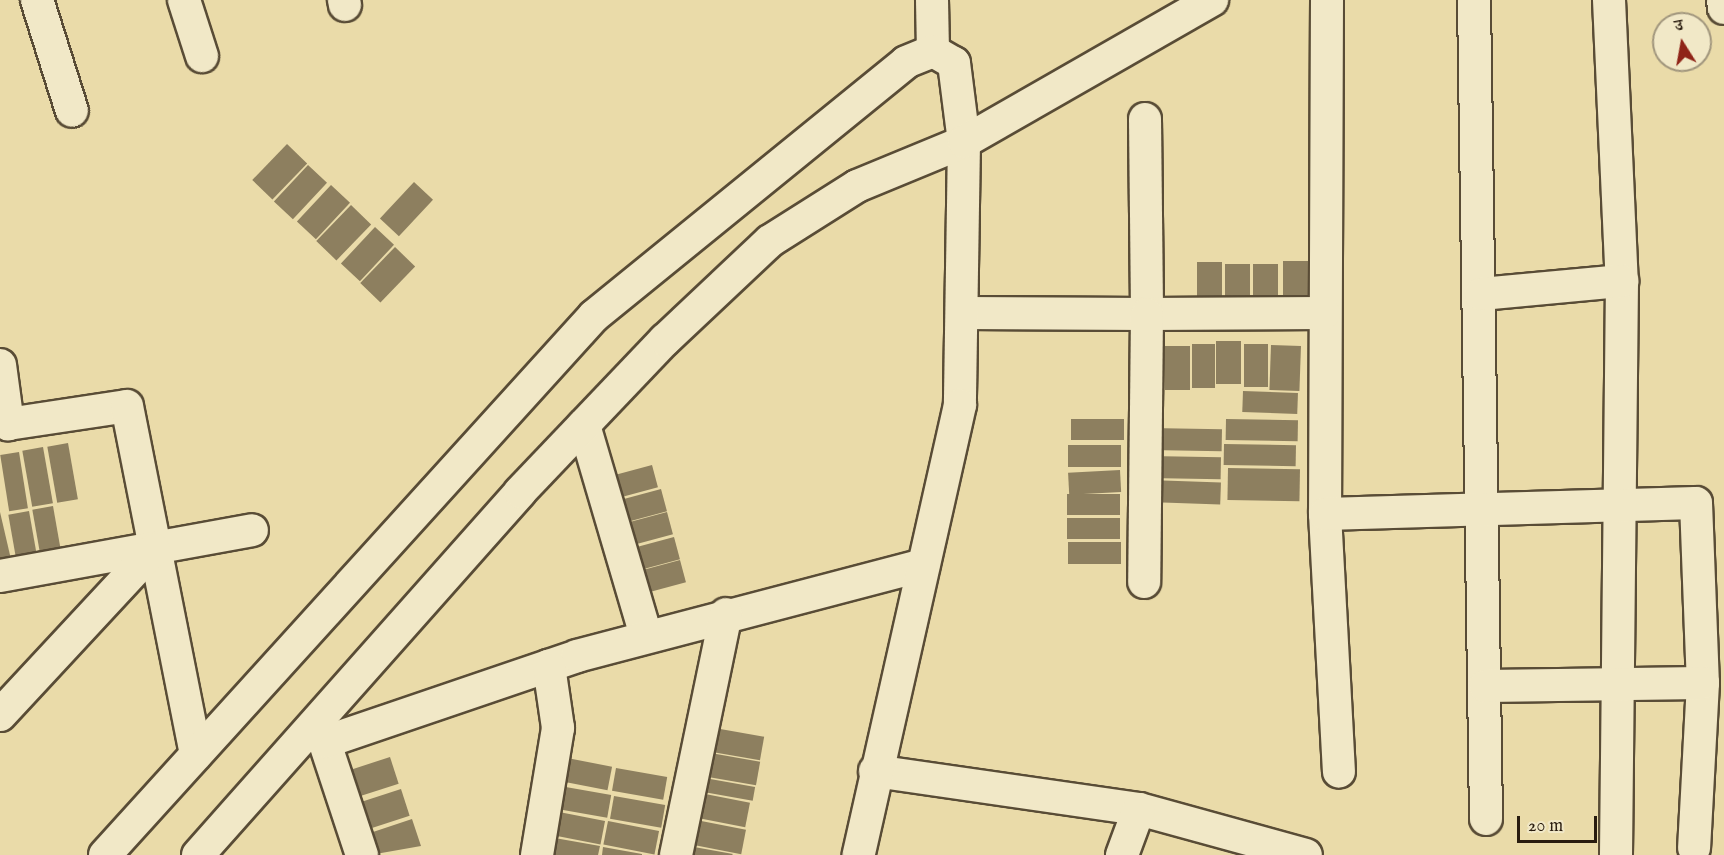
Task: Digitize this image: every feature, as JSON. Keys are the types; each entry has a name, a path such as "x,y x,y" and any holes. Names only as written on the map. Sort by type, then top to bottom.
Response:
{"street":[{"path":"37,0 72,111"},
{"path":"184,0 202,57"},
{"path":"859,855 876,771 960,405 965,313 964,142 960,96 944,57 932,0"},
{"path":"198,855 321,730 584,425 771,241 857,186 964,142 1212,0"},
{"path":"1327,0 1325,514 1339,772"},
{"path":"1474,0 1481,294 1479,508 1485,686 1486,819"},
{"path":"1610,0 1622,281 1618,501 1620,682 1616,855"},
{"path":"1723,0 1724,8"},
{"path":"105,855 594,316 906,62 944,57"},
{"path":"1144,582 1147,314 1145,119"},
{"path":"1481,294 1622,281"},
{"path":"965,313 1324,313"},
{"path":"0,365 4,425 127,406 196,754"},
{"path":"584,425 646,636"},
{"path":"1325,514 1618,501 1696,503 1703,683 1694,848"},
{"path":"0,576 252,530"},
{"path":"0,715 154,549"},
{"path":"321,730 726,614 923,565"},
{"path":"676,855 726,614"},
{"path":"537,855 558,728 549,666"},
{"path":"1485,686 1620,682 1703,683"},
{"path":"321,730 362,855"},
{"path":"876,771 1139,809 1306,855"},
{"path":"1122,855 1139,809"}],"building":[{"path":"287,144 307,163 272,199 252,180"},
{"path":"308,165 327,183 293,219 274,202"},
{"path":"414,182 433,200 399,236 380,219"},
{"path":"331,185 350,203 316,239 297,222"},
{"path":"351,205 371,224 336,260 316,241"},
{"path":"375,227 394,245 360,281 341,264"},
{"path":"395,247 415,266 380,302 360,283"},
{"path":"1283,261 1308,261 1308,305 1283,305"},
{"path":"1197,262 1222,262 1222,306 1197,306"},
{"path":"1225,264 1250,264 1250,308 1225,308"},
{"path":"1253,264 1278,264 1278,308 1253,308"},
{"path":"1216,341 1241,341 1241,384 1216,384"},
{"path":"1192,344 1215,344 1215,388 1192,388"},
{"path":"1244,344 1268,344 1268,387 1244,387"},
{"path":"1271,345 1301,346 1299,391 1269,390"},
{"path":"1165,346 1190,346 1190,390 1165,390"},
{"path":"1243,391 1298,393 1297,414 1242,412"},
{"path":"1071,419 1124,419 1124,440 1071,440"},
{"path":"1226,419 1298,420 1298,441 1226,440"},
{"path":"1150,428 1222,429 1222,451 1150,450"},
{"path":"68,443 78,499 57,503 47,447"},
{"path":"1224,444 1296,445 1296,466 1224,465"},
{"path":"1068,445 1121,445 1121,467 1068,467"},
{"path":"43,447 53,503 32,507 22,451"},
{"path":"19,452 28,508 9,511 0,455"},
{"path":"1149,456 1221,457 1221,479 1149,478"},
{"path":"652,465 658,487 610,500 604,478"},
{"path":"1228,468 1300,469 1299,501 1227,500"},
{"path":"1120,470 1121,492 1069,495 1068,473"},
{"path":"1149,480 1221,483 1220,504 1148,502"},
{"path":"661,489 667,511 620,524 614,502"},
{"path":"1067,494 1120,494 1120,515 1067,515"},
{"path":"53,506 63,562 42,566 32,510"},
{"path":"29,511 39,568 18,572 8,515"},
{"path":"0,512 13,568 0,570"},
{"path":"667,512 673,534 625,547 619,525"},
{"path":"1067,518 1120,518 1120,539 1067,539"},
{"path":"674,537 680,559 632,572 626,550"},
{"path":"1068,542 1121,542 1121,564 1068,564"},
{"path":"680,560 686,582 639,595 633,573"},
{"path":"709,727 764,737 760,760 705,751"},
{"path":"705,752 760,762 756,785 701,776"},
{"path":"390,757 399,784 351,799 342,772"},
{"path":"562,757 612,767 607,790 557,781"},
{"path":"616,768 667,777 663,800 612,791"},
{"path":"699,777 755,787 753,801 697,791"},
{"path":"560,786 611,795 607,818 556,809"},
{"path":"401,789 410,816 361,831 352,805"},
{"path":"695,792 750,803 745,827 690,817"},
{"path":"614,796 665,805 661,828 610,819"},
{"path":"554,811 605,821 600,844 549,835"},
{"path":"412,819 421,846 370,855 364,835"},
{"path":"691,819 746,830 741,854 686,844"},
{"path":"608,821 659,831 654,854 603,845"},
{"path":"549,837 600,846 598,855 546,855"},
{"path":"683,845 733,854 681,855"},
{"path":"603,847 642,854 642,855 602,855"}]}
